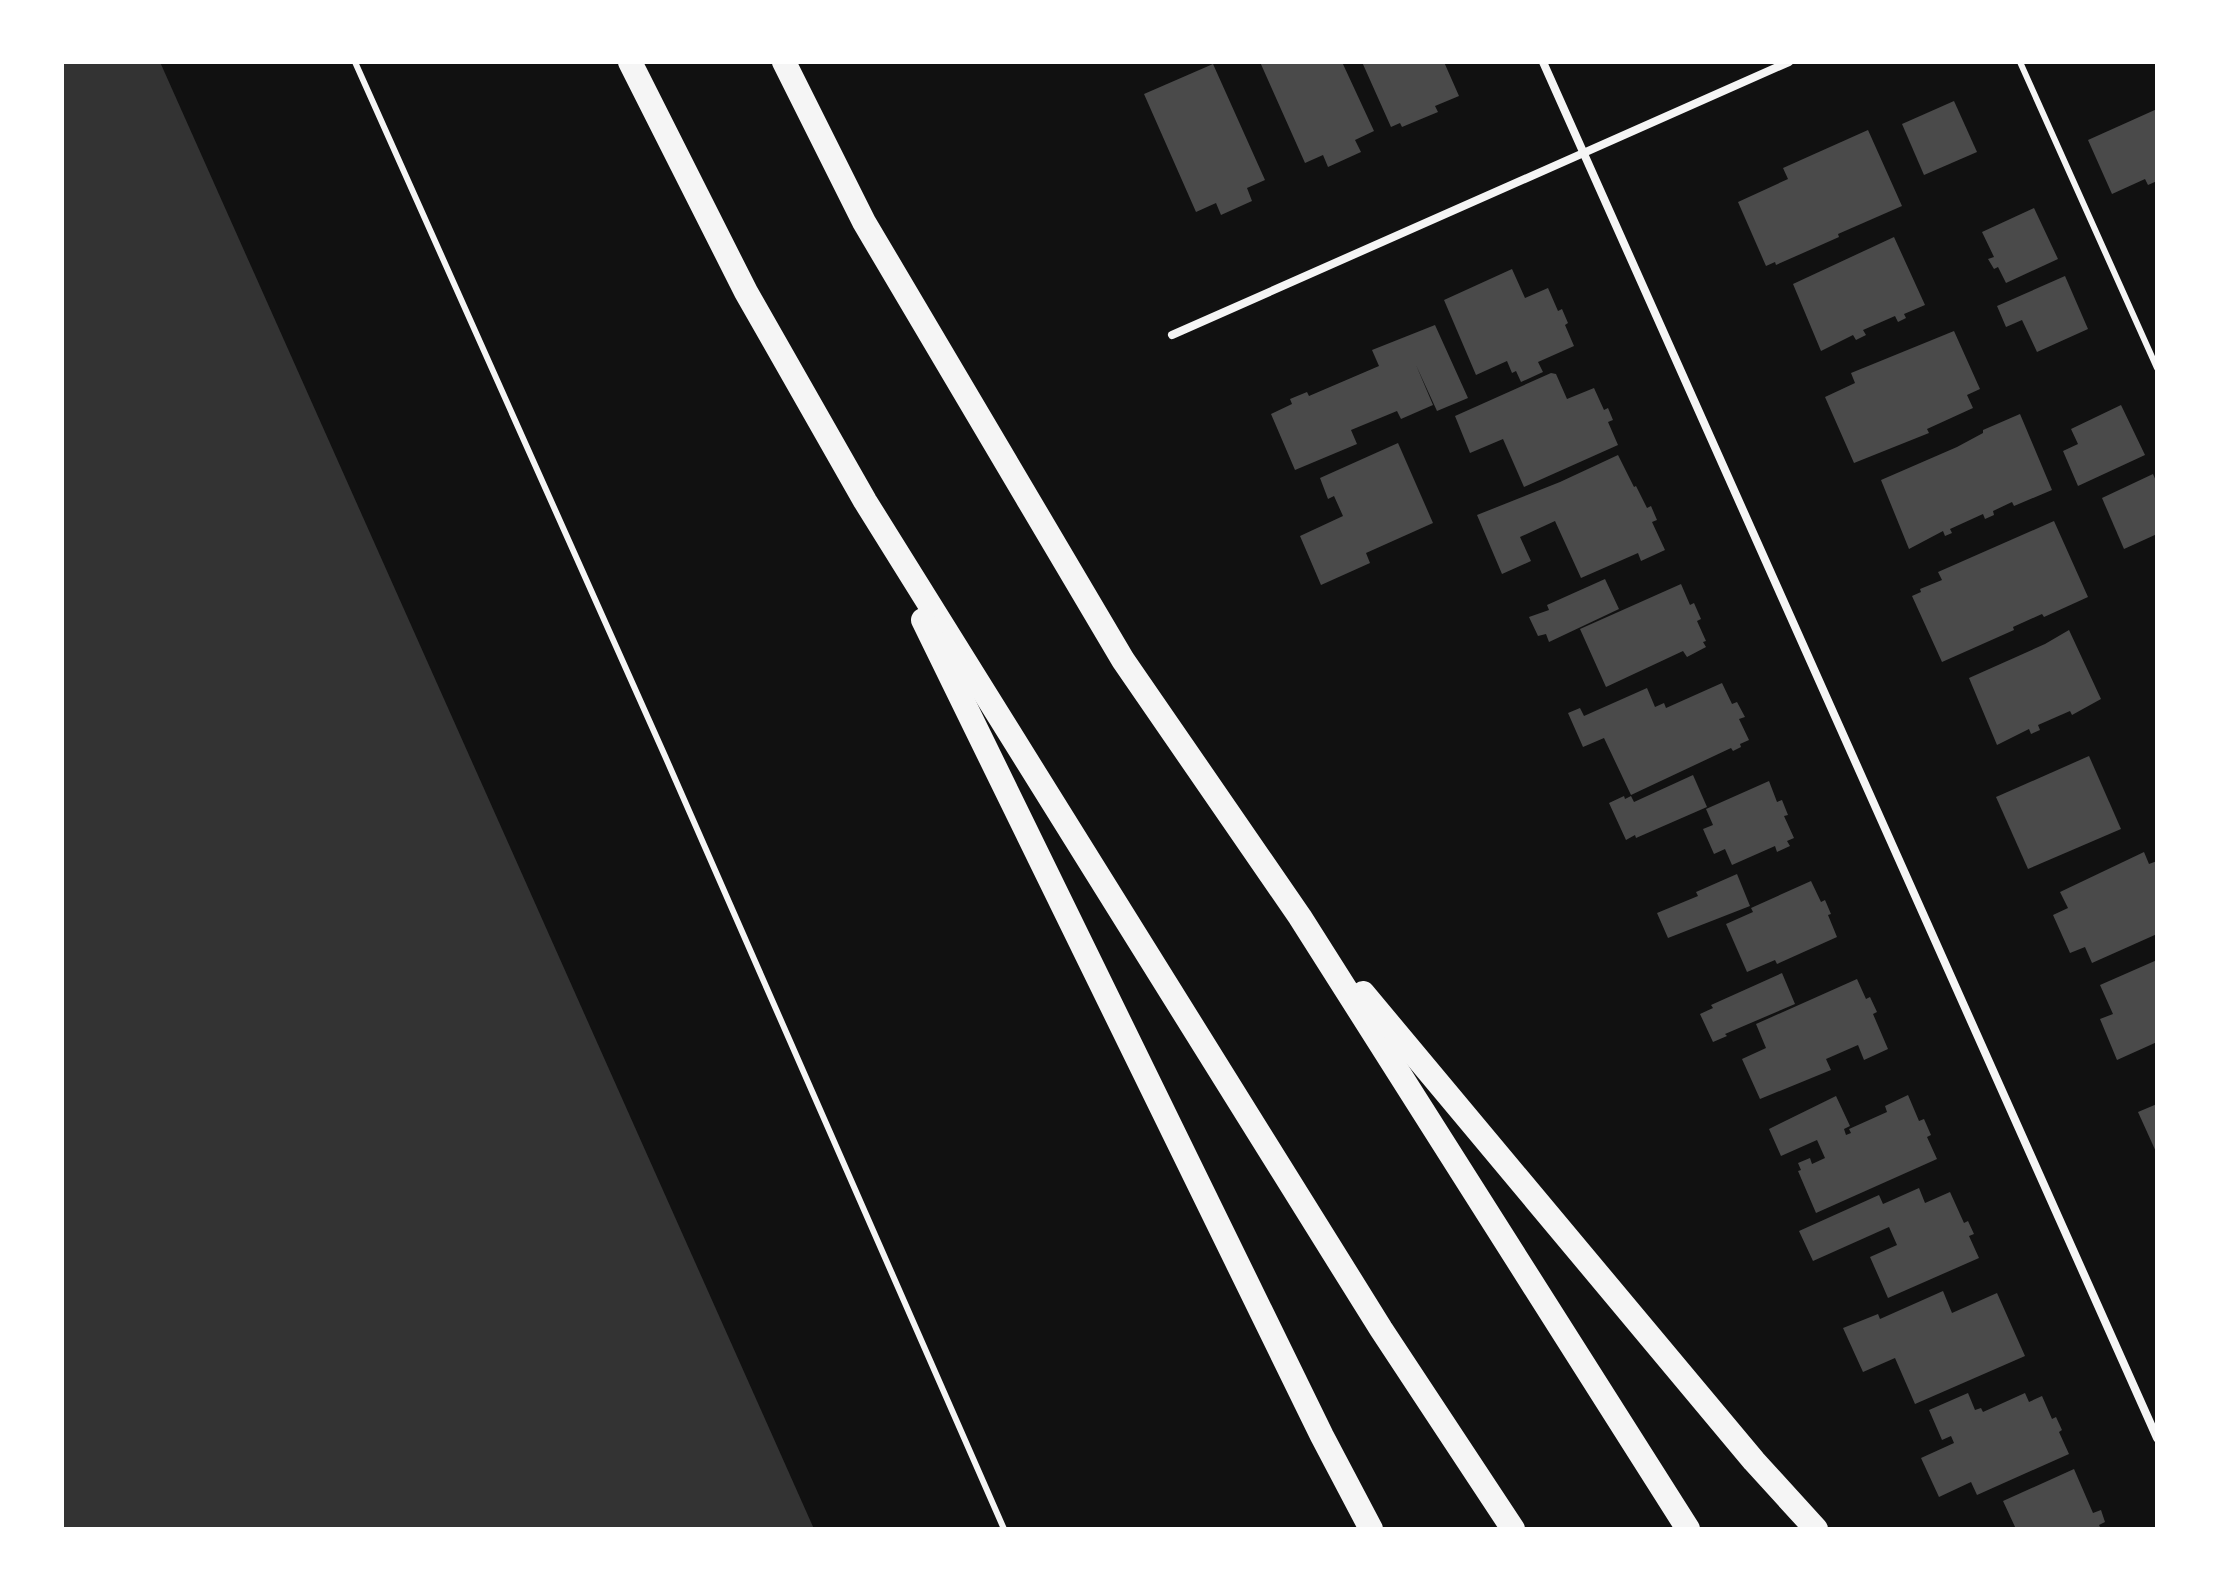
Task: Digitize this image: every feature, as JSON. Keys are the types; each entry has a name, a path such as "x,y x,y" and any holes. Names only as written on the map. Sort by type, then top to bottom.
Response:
{"highway":[{"path":"630,62 746,292 865,501 1381,1329 1513,1529"},
{"path":"784,62 864,222 1123,660 1300,917 1688,1529"},
{"path":"865,501 1308,1407 1371,1529"},
{"path":"1300,917 1754,1461 1816,1529"}],"street":[{"path":"1543,62 2157,1438"},
{"path":"1172,335 1789,62"}],"lane":[{"path":"355,62 665,756 1004,1529"},
{"path":"2020,62 2157,368"}],"shaded area":[{"path":"62,62 160,62 814,1529 62,1529"}],"building":[{"path":"1260,62 1342,62 1374,131 1355,140 1361,152 1328,167 1323,155 1305,163"},
{"path":"1362,62 1444,62 1459,96 1435,106 1438,112 1402,127 1400,123 1391,127"},
{"path":"1213,64 1265,180 1247,188 1252,201 1221,215 1216,203 1196,212 1144,94"},
{"path":"1954,101 1977,152 1924,175 1902,124"},
{"path":"2157,109 2157,181 2148,185 2145,179 2112,194 2088,140"},
{"path":"1868,130 1902,206 1776,265 1775,262 1766,266 1738,202 1788,179 1783,168"},
{"path":"2034,208 2058,259 2006,283 1998,267 1994,269 1988,259 1994,257 1982,232"},
{"path":"1894,237 1925,305 1904,314 1906,318 1898,322 1895,316 1863,330 1866,335 1856,340 1853,335 1821,351 1793,284"},
{"path":"1512,269 1525,298 1548,288 1558,311 1562,309 1574,346 1538,362 1543,372 1521,382 1516,371 1512,373 1507,361 1476,375 1444,300"},
{"path":"2065,276 2088,329 2037,352 2022,320 2006,327 1997,306"},
{"path":"1435,325 1468,398 1437,411 1416,365 1433,405 1401,419 1397,411 1351,430 1357,444 1295,470 1271,414 1292,404 1290,399 1307,392 1309,396 1379,366 1372,350"},
{"path":"1954,331 1980,389 1967,395 1973,408 1927,429 1929,433 1854,463 1825,397 1855,383 1851,373"},
{"path":"1551,373 1556,374 1567,399 1594,388 1604,410 1608,408 1613,420 1608,422 1618,445 1524,487 1503,439 1470,453 1455,416"},
{"path":"2121,405 2145,455 2078,486 2063,451 2078,444 2071,429"},
{"path":"2020,414 2052,490 2014,506 2012,502 1993,511 1994,515 1985,519 1983,514 1950,529 1952,533 1945,536 1943,531 1909,549 1881,480 1957,447 1983,433 1983,430"},
{"path":"1398,443 1433,523 1366,553 1370,563 1321,585 1300,536 1343,516 1334,496 1328,499 1320,478"},
{"path":"1618,455 1647,508 1651,506 1657,520 1652,522 1665,550 1641,561 1638,553 1581,578 1555,521 1520,537 1531,561 1502,574 1477,515"},
{"path":"2153,474 2157,483 2157,534 2124,549 2102,498"},
{"path":"2054,521 2088,597 2044,617 2042,614 1942,662 1912,596 1921,592 1920,589 1942,580 1938,572"},
{"path":"1605,579 1619,609 1549,642 1546,634 1538,636 1529,617 1549,610 1547,605"},
{"path":"1681,584 1690,605 1694,603 1701,619 1697,621 1706,647 1687,657 1683,651 1606,687 1580,629"},
{"path":"2069,630 2101,699 2072,715 2070,711 2038,725 2040,730 2031,734 2029,729 1997,745 1969,678"},
{"path":"1722,683 1732,704 1737,702 1745,717 1739,719 1749,740 1733,751 1731,748 1631,795 1604,738 1583,747 1568,713 1580,708 1584,716 1647,688 1655,707 1664,703 1666,708"},
{"path":"2089,756 2121,829 2028,869 1996,797"},
{"path":"1693,775 1707,807 1626,840 1609,803 1624,796 1625,799 1631,796 1634,802"},
{"path":"1769,781 1777,802 1782,800 1788,815 1784,816 1794,838 1787,841 1790,846 1777,852 1775,846 1732,865 1725,849 1714,854 1703,829 1713,825 1706,809"},
{"path":"2144,852 2149,864 2157,861 2157,934 2092,963 2085,947 2070,953 2053,915 2068,908 2060,892"},
{"path":"1737,874 1750,906 1668,938 1657,913 1698,896 1696,892"},
{"path":"1811,881 1821,902 1825,900 1837,937 1777,964 1775,960 1747,972 1726,924 1753,912 1751,908"},
{"path":"2157,960 2157,1042 2117,1060 2100,1019 2113,1014 2100,985"},
{"path":"1782,973 1795,1004 1713,1042 1700,1014 1713,1008 1711,1005"},
{"path":"1857,979 1866,999 1870,997 1877,1012 1873,1014 1888,1049 1864,1060 1858,1045 1826,1059 1831,1070 1760,1099 1742,1059 1766,1048 1756,1024"},
{"path":"1908,1095 1919,1121 1924,1119 1931,1135 1927,1137 1937,1159 1816,1213 1798,1171 1801,1170 1798,1163 1810,1158 1812,1164 1825,1158 1817,1140 1781,1156 1769,1129 1836,1096 1850,1126 1844,1129 1846,1135 1851,1133 1849,1129 1887,1112 1885,1106"},
{"path":"2157,1104 2157,1154 2138,1112"},
{"path":"1919,1188 1925,1203 1950,1192 1964,1223 1968,1221 1974,1234 1969,1236 1979,1258 1888,1298 1870,1257 1897,1245 1889,1227 1813,1261 1799,1231 1879,1195 1883,1204"},
{"path":"1943,1291 1952,1313 1997,1293 2025,1356 1915,1404 1895,1358 1863,1372 1843,1328 1878,1314 1880,1319"},
{"path":"1968,1393 1975,1410 1981,1408 1983,1412 2025,1393 2029,1402 2042,1396 2052,1419 2056,1417 2069,1454 1977,1495 1971,1482 1939,1497 1921,1458 1954,1443 1951,1436 1942,1440 1929,1410"},
{"path":"2074,1469 2093,1513 2101,1510 2105,1522 2099,1525 2101,1529 2016,1529 2003,1501"}]}
